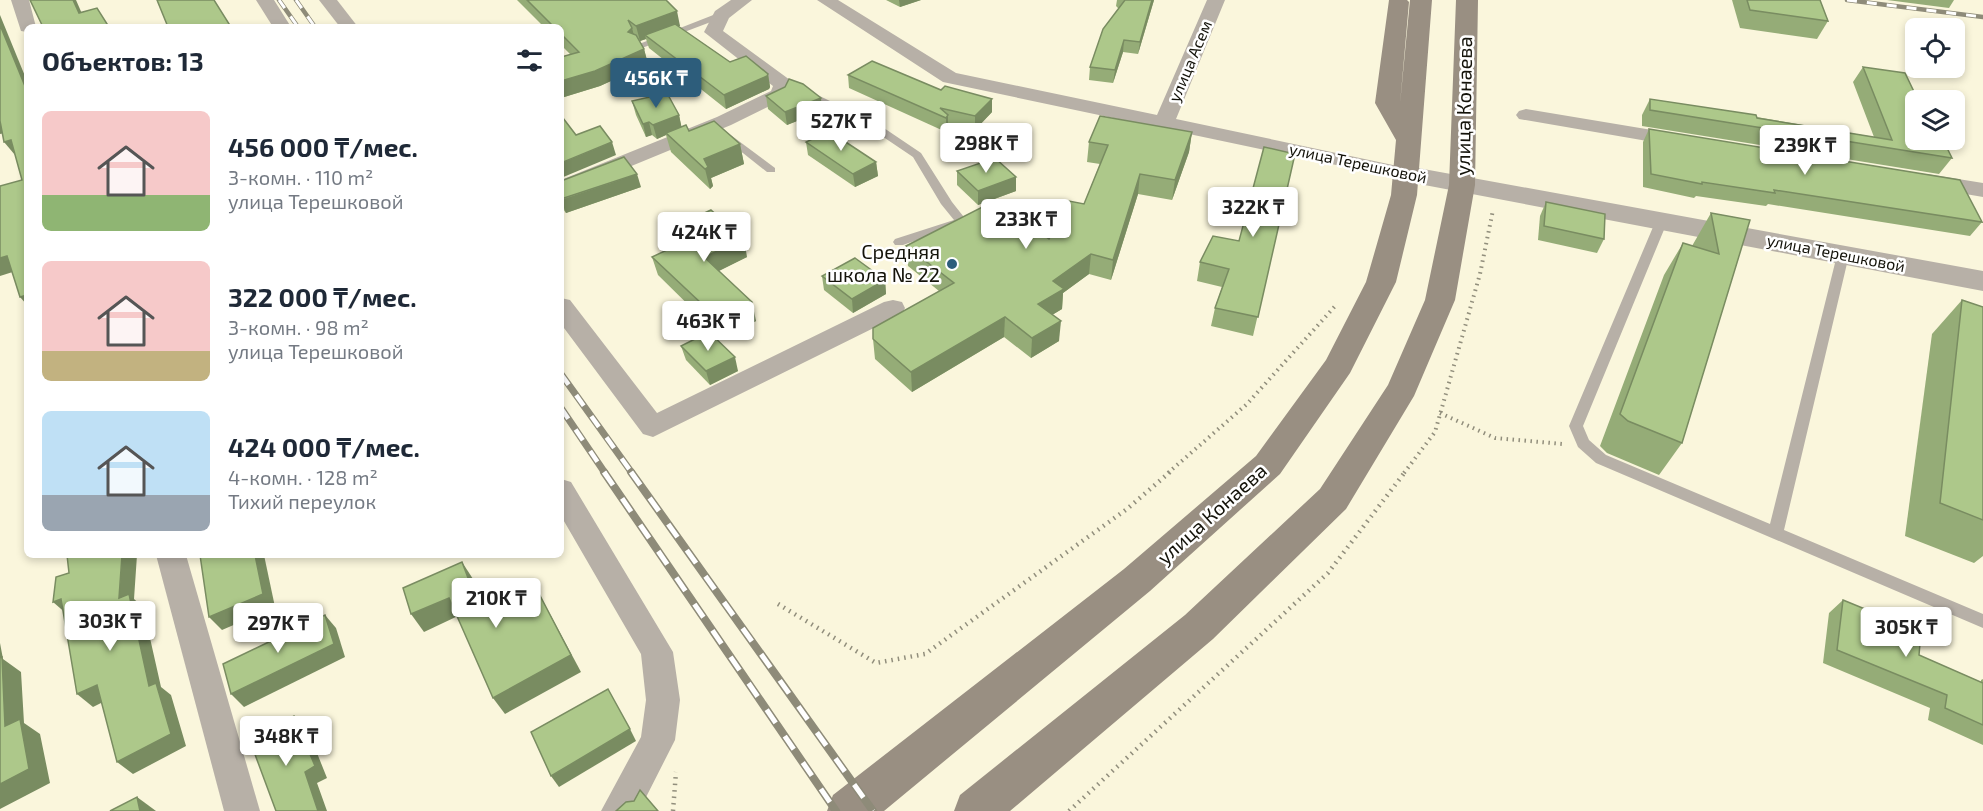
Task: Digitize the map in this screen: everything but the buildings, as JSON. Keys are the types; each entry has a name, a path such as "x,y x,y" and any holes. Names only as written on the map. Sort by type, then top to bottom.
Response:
{"main road":[{"path":"1398,0 1387,103 1408,157"},
{"name":"улица Конаева","path":"849,811 1137,580 1268,465 1339,365 1381,282 1404,195 1421,0"},
{"name":"улица Конаева","path":"976,811 1199,627 1333,499 1403,388 1440,300 1462,185 1467,0"},
{"path":"1465,38 1489,16"}],"street":[{"path":"20,0 26,24"},
{"path":"265,0 280,24"},
{"path":"328,0 347,24"},
{"path":"564,187 715,125 779,94 783,84 713,32 721,15 743,0"},
{"name":"улица Асем","path":"1164,123 1216,0"},
{"name":"улица Терешковой","path":"829,1 950,78 1164,123 1408,157 1462,185 1662,220 1983,281"},
{"path":"1526,115 1702,144"},
{"path":"1913,179 1983,190"},
{"path":"564,310 653,427 893,308"},
{"path":"564,495 657,652 663,700 658,740 619,811"},
{"path":"172,558 242,811"}],"lane":[{"path":"639,46 721,15"},
{"path":"783,84 814,95 874,126 917,155 947,204 961,221 899,242"},
{"path":"715,125 771,170"},
{"path":"1662,220 1576,426 1583,443 1601,459 1776,531 1983,621"},
{"path":"1776,531 1843,255"}],"path":[{"path":"778,604 876,663 925,654 1127,509 1247,404 1342,298"},
{"path":"1440,414 1495,438 1556,444 1583,443"}],"railway":[{"path":"279,0 296,24"},
{"path":"296,0 313,24"},
{"path":"1847,0 1983,17"},
{"path":"564,378 632,473"},
{"path":"564,412 605,473"},
{"path":"604,472 836,811"},
{"path":"631,472 873,811"}],"place":[{"name":"Средняя школа № 22","path":"952,264"}]}
